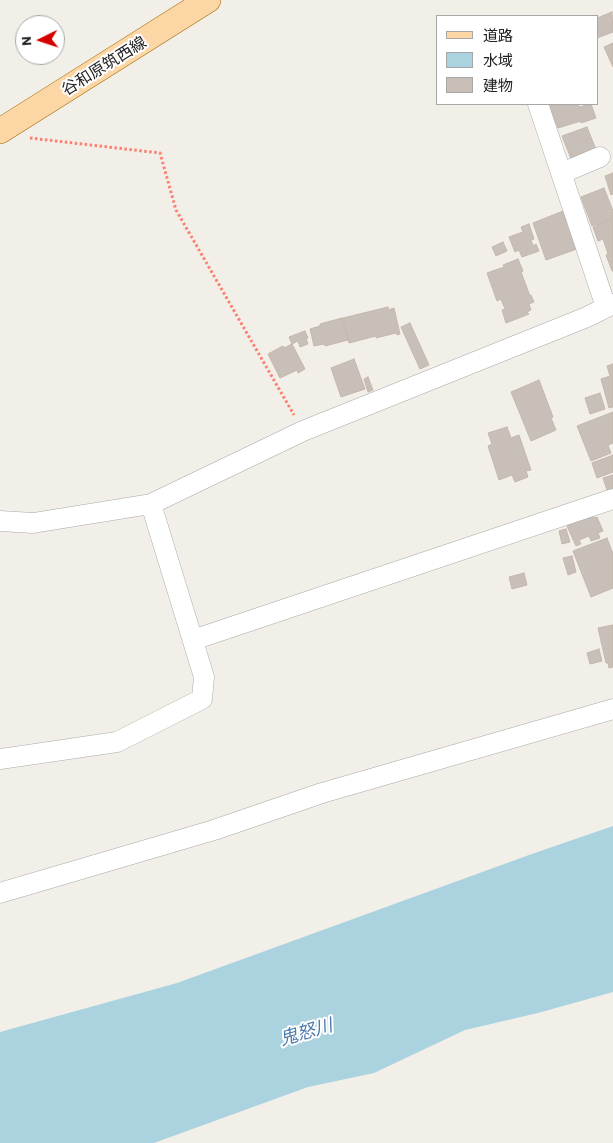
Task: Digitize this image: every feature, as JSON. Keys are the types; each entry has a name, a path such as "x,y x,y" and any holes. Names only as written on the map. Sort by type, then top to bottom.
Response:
{"main road":[{"name":"谷和原筑西線","path":"0,131 208,0"}],"street":[{"path":"0,521 33,523 151,504 304,430 587,317 610,306 538,105"},
{"path":"562,173 600,157"},
{"path":"193,640 613,499"},
{"path":"0,758 117,742 202,700 204,677 151,504"},
{"path":"0,893 214,830 322,793 613,709"}],"path":[{"path":"28,138 160,153 176,210 304,430"}],"water":[{"name":"鬼怒川","path":"613,826 613,992 538,1013 465,1030 374,1073 308,1087 154,1143 0,1143 0,1032 177,983"}],"building":[{"path":"612,12 613,32 598,38 598,18"},
{"path":"613,43 613,67 604,47"},
{"path":"545,105 578,105 579,107 591,105 596,118 558,128 555,120 551,122"},
{"path":"587,127 597,152 572,161 562,136"},
{"path":"613,173 613,194 611,195 605,176"},
{"path":"604,188 613,211 613,218 592,226 581,197"},
{"path":"563,211 577,249 546,260 533,223"},
{"path":"613,219 612,271 603,239 598,241 593,227"},
{"path":"529,224 534,239 531,240 533,246 536,244 539,251 522,257 519,250 515,252 509,237 523,232 521,227"},
{"path":"503,242 507,251 496,256 492,247"},
{"path":"518,259 523,271 521,272 534,302 529,304 531,310 527,312 529,314 506,323 502,310 505,309 501,299 497,301 487,273 504,267 503,265"},
{"path":"388,307 388,310 394,308 400,334 397,335 396,333 376,338 376,336 349,343 343,318"},
{"path":"342,318 348,340 325,346 324,344 314,346 310,329"},
{"path":"410,323 429,365 420,369 401,327"},
{"path":"305,331 308,344 300,347 298,341 292,344 289,337"},
{"path":"292,344 305,369 298,373 297,370 280,378 268,354 283,346 284,348"},
{"path":"354,359 365,389 341,397 331,368"},
{"path":"613,364 613,407 609,408 601,379 610,376 607,366"},
{"path":"368,377 373,390 368,392 364,379"},
{"path":"539,380 556,430 531,441 511,392"},
{"path":"600,393 605,409 590,414 585,398"},
{"path":"613,412 613,443 608,445 611,453 591,461 577,426"},
{"path":"507,427 511,438 519,435 531,470 526,471 528,477 515,482 512,475 499,480 488,446 492,444 488,433"},
{"path":"613,455 613,472 597,478 592,463"},
{"path":"613,475 613,491 608,493 603,478"},
{"path":"593,515 594,518 597,517 603,531 598,533 600,538 591,541 589,536 579,540 581,544 576,546 567,526"},
{"path":"566,529 570,542 562,544 559,531"},
{"path":"607,538 613,554 613,588 591,597 573,551"},
{"path":"572,556 576,572 568,575 563,558"},
{"path":"524,573 527,585 512,589 509,577"},
{"path":"613,625 613,667 609,668 608,663 606,663 598,628"},
{"path":"599,649 602,661 590,664 587,653"}]}
